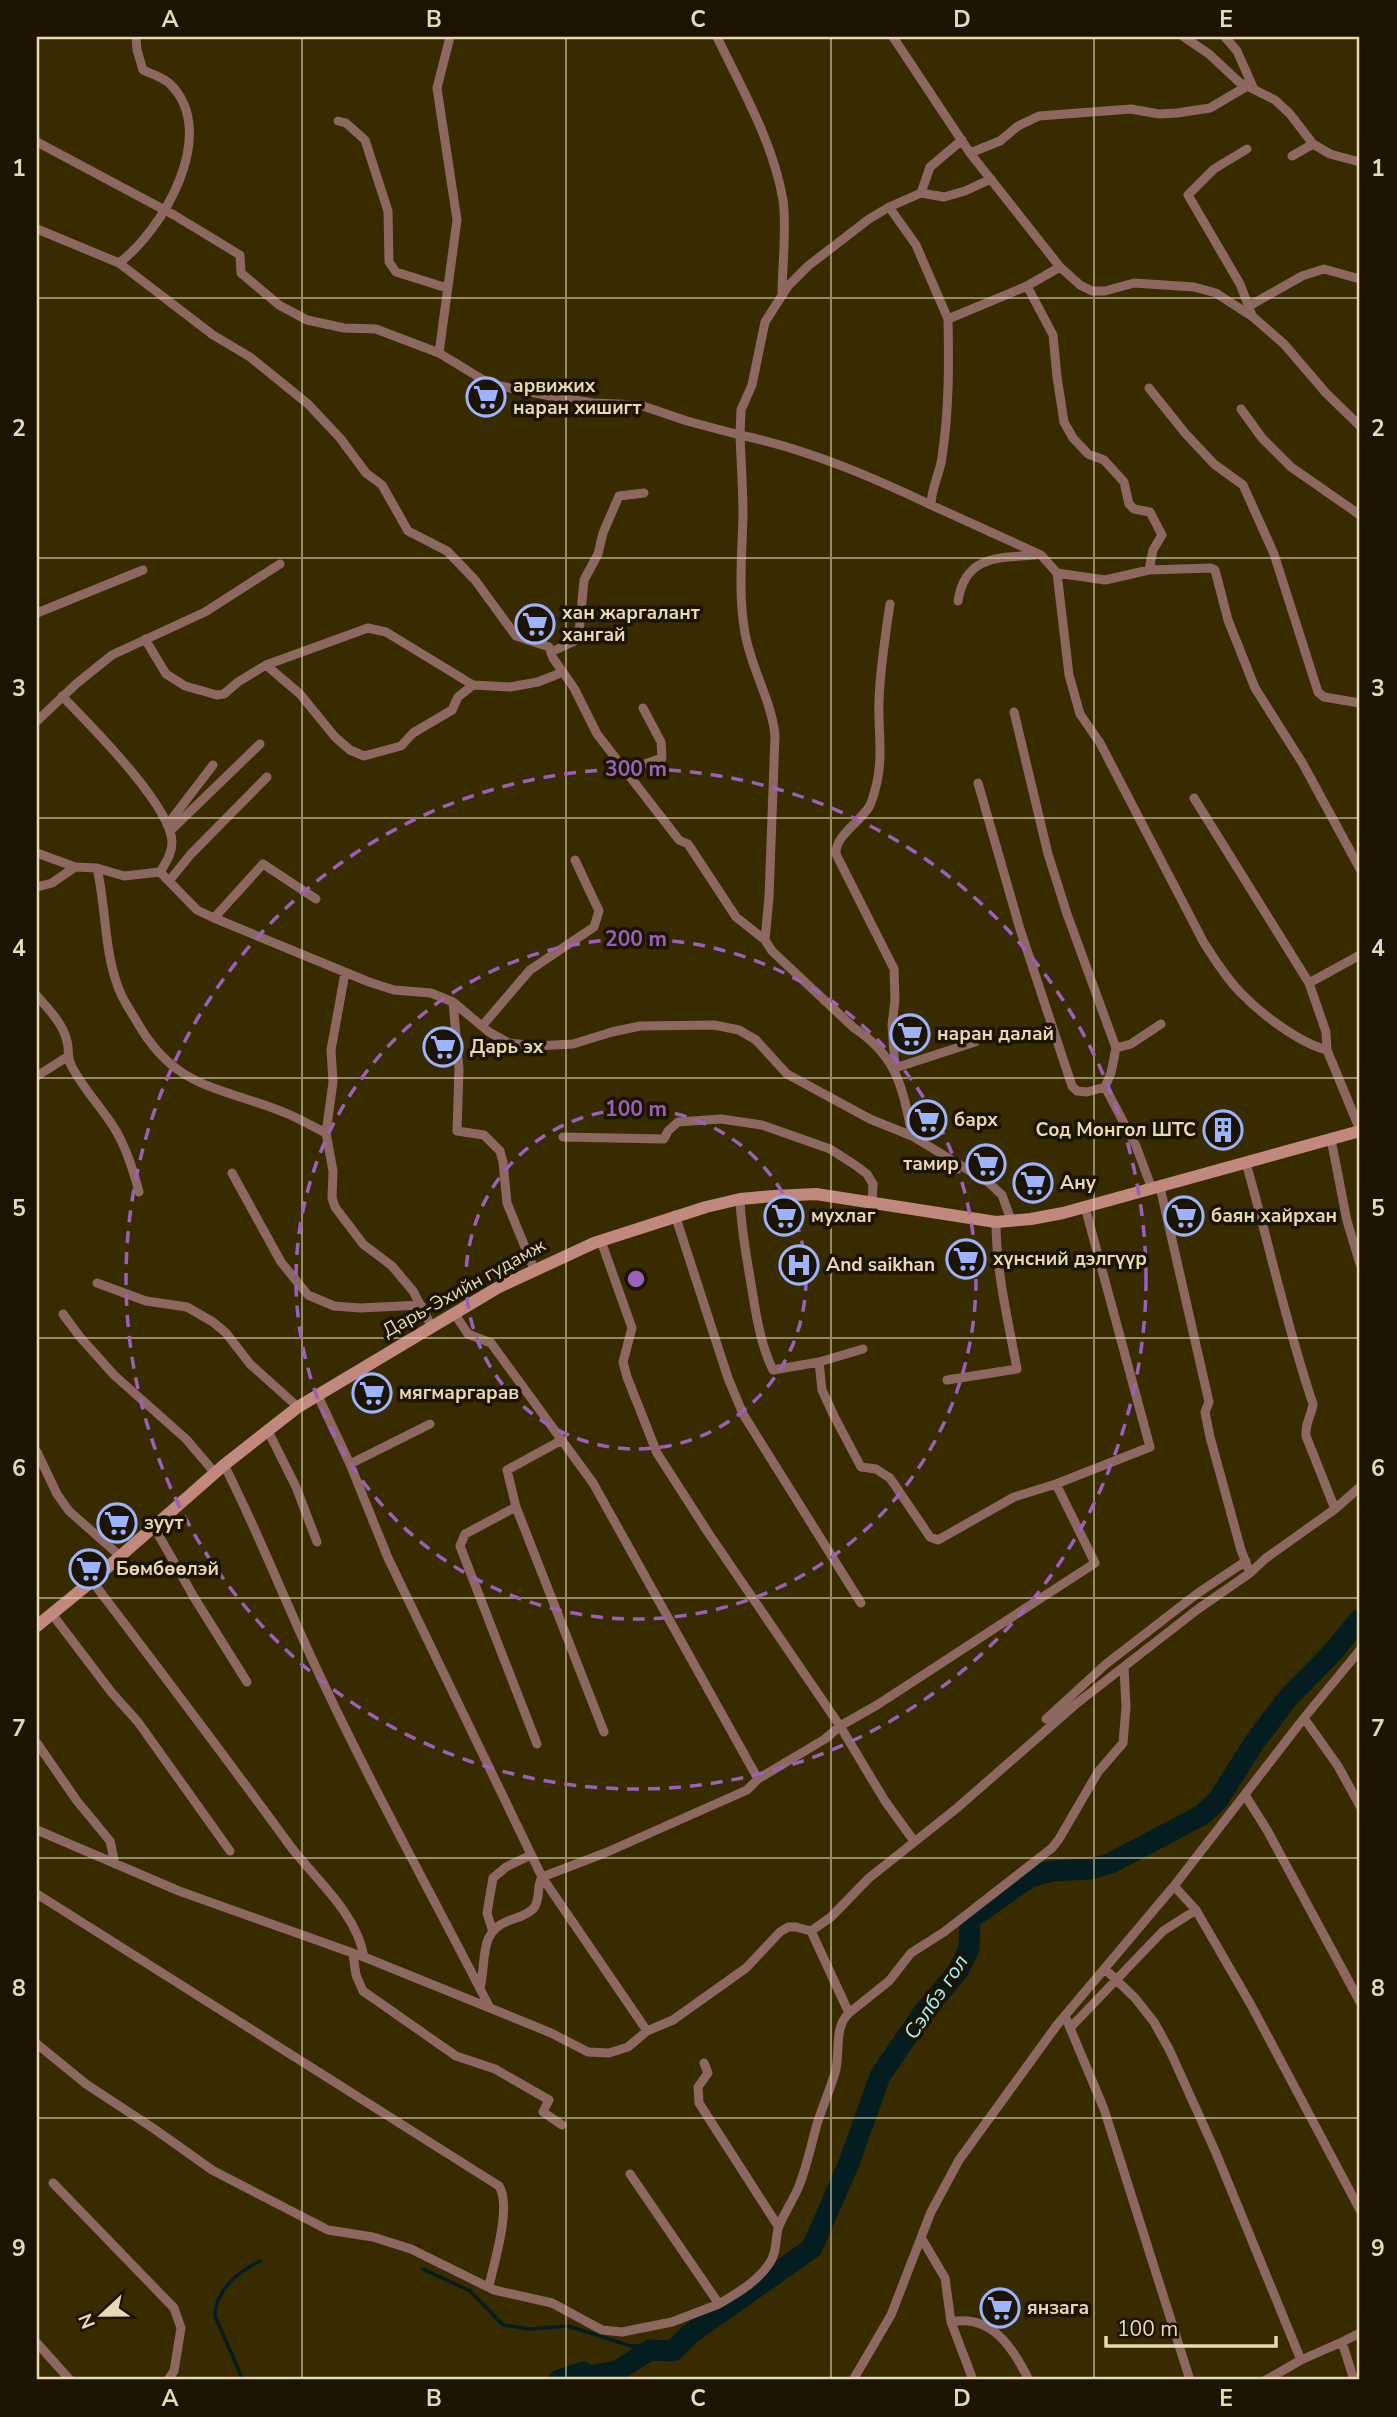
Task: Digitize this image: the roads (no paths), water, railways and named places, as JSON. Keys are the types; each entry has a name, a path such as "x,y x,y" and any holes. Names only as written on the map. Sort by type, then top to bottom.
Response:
{"main road":[{"name":"Дарь-Эхийн гудамж","path":"37,1626 267,1429 298,1406 454,1313 534,1269 601,1241 676,1215 740,1199 816,1194 996,1222 1031,1219 1156,1188 1360,1130"}],"street":[{"path":"118,263 136,247 166,211 181,176 189,142 189,113 171,83 143,70 136,50 136,37"},
{"path":"439,353 457,220 438,88 450,37"},
{"path":"717,37 763,133 776,170 783,203 782,298"},
{"path":"893,37 970,153 1060,267 1080,285 1105,291 1134,283 1194,287 1216,293 1253,317 1284,344 1326,393 1360,426"},
{"path":"1184,37 1209,54 1240,82 1283,107 1313,144 1330,154 1360,162"},
{"path":"1225,37 1237,51 1251,86"},
{"path":"970,153 1000,141 1018,126 1039,116 1131,109 1159,114 1177,113 1210,108 1251,86"},
{"path":"338,121 346,123 365,140 388,211 389,262 396,272 447,288"},
{"path":"921,193 930,167 962,140"},
{"path":"37,142 166,211 240,255 241,272 279,305 307,320 344,328 376,329 439,353 491,383 568,399 640,405 687,421 762,439 870,476 1041,555 1057,573 1069,675 1080,714 1105,754 1204,943 1220,969 1240,993 1312,1046 1327,1050"},
{"path":"1292,156 1313,144"},
{"path":"1247,149 1214,169 1188,195 1236,275 1253,317"},
{"path":"765,940 775,736 774,719 755,670 745,634 741,601 743,506 740,435 741,410 752,385 765,322 788,286 808,266 869,219 921,193 944,197 991,179"},
{"path":"889,207 916,245 948,319 950,388 942,461 931,492 931,505"},
{"path":"37,229 118,263 213,335 250,357 308,404 340,438 366,473 382,485 408,531 447,551 475,580 516,636 549,647 597,734 679,840 688,844 736,917 765,940 772,951 854,1028 870,1038 895,1068"},
{"path":"948,319 1027,286 1060,267"},
{"path":"1249,306 1302,276 1324,269 1360,279"},
{"path":"1027,286 1053,335 1056,377 1064,422 1073,438 1088,454 1104,460 1124,482 1129,504 1134,509 1150,512 1161,536 1153,550 1149,570"},
{"path":"1149,388 1214,464 1242,485 1274,554 1318,692 1324,697 1360,702"},
{"path":"1241,408 1262,438 1291,467 1360,515"},
{"path":"551,652 575,640 579,634 584,580 598,554 603,533 619,496 644,493"},
{"path":"958,601 961,585 969,571 983,562 1041,555"},
{"path":"37,721 62,696 112,655 205,612 280,564"},
{"path":"37,613 143,570"},
{"path":"1057,573 1105,580 1149,570 1215,570 1228,620 1255,688 1303,764 1360,869"},
{"path":"890,604 879,681 878,723 881,752 878,779 870,805 859,822 835,846 845,874 894,969 895,1000 892,1025 895,1068 912,1136"},
{"path":"145,639 166,674 185,686 217,695 223,694 267,665 368,628 386,632 473,685 510,687 538,682 563,672"},
{"path":"267,665 300,694 335,737 350,750 364,756 401,746 413,733 452,710 458,697 473,685"},
{"path":"62,696 131,771 169,827 172,843 170,856 160,872"},
{"path":"625,771 662,758 661,742 643,708"},
{"path":"1014,712 1048,854 1116,1048 1105,1087"},
{"path":"169,827 261,744"},
{"path":"169,827 213,765"},
{"path":"169,881 191,854 267,777"},
{"path":"978,783 1020,929 1073,1086 1077,1091 1087,1092 1105,1087"},
{"path":"1194,798 1308,983 1326,1032 1327,1050 1360,1130"},
{"path":"37,853 75,867 97,868 124,876 160,872"},
{"path":"482,1026 530,970 594,927 599,911 575,860"},
{"path":"214,918 263,864 316,899"},
{"path":"37,887 52,883 75,867"},
{"path":"97,868 103,922 117,987 147,1041 162,1059 187,1077 284,1112 326,1133"},
{"path":"160,872 197,910 345,973 394,990 431,993 453,1002 482,1026 509,1043 535,1046 573,1044 640,1026 713,1025 739,1030 756,1040 788,1074 870,1119 912,1136 988,1182 1002,1195 1011,1220"},
{"path":"1308,983 1360,955"},
{"path":"345,973 331,1050 333,1082 326,1133 333,1171 332,1198 335,1207 363,1244 392,1266 413,1291 432,1326"},
{"path":"37,996 60,1025 68,1046 67,1057 73,1070 114,1126 129,1157 139,1192"},
{"path":"453,1002 459,1069 457,1131 484,1135 500,1151 508,1203 534,1269"},
{"path":"1116,1048 1131,1044 1161,1024"},
{"path":"895,1068 975,1042"},
{"path":"37,1076 67,1057"},
{"path":"1105,1087 1156,1188 1209,1402 1205,1412 1207,1424 1250,1573"},
{"path":"563,1138 664,1139 678,1122 721,1119 761,1125 830,1149 855,1165 867,1174 873,1184 872,1203"},
{"path":"1331,1139 1346,1221 1360,1264"},
{"path":"1246,1163 1294,1347 1313,1404 1312,1413 1305,1424 1306,1436 1335,1509"},
{"path":"232,1173 281,1262 308,1296 334,1306 360,1308 421,1305"},
{"path":"740,1199 741,1226 754,1308 766,1357 773,1370 819,1362 863,1349"},
{"path":"819,1362 822,1390 861,1467 876,1469 890,1478 930,1537 938,1540 1014,1497 1056,1484 1150,1447 1085,1207"},
{"path":"676,1215 728,1378 743,1414 861,1603"},
{"path":"947,1380 1017,1369 1003,1298 996,1222"},
{"path":"601,1241 632,1328 623,1362 657,1453 914,1841"},
{"path":"97,1283 146,1301 187,1307 213,1322 226,1333 250,1364 298,1406"},
{"path":"454,1313 468,1334 491,1343 593,1483 758,1779"},
{"path":"63,1314 114,1375 220,1469 251,1517 313,1662 351,1741 491,2008"},
{"path":"317,1394 350,1464 388,1558 542,1877 647,2031"},
{"path":"350,1464 430,1424"},
{"path":"267,1429 296,1487 317,1542"},
{"path":"562,1440 507,1471 516,1507 604,1732"},
{"path":"37,1452 57,1494 69,1511 120,1556"},
{"path":"480,1988 492,1929 498,1924 530,1912 537,1902 538,1883 542,1877 677,1822 747,1790 758,1779 825,1739 840,1726 877,1705 1095,1563 1056,1484"},
{"path":"811,1931 831,1917 869,1878 957,1808 1076,1704 1198,1609 1335,1509 1360,1487"},
{"path":"516,1507 465,1534 460,1546 537,1744"},
{"path":"154,1527 195,1600 247,1682"},
{"path":"1046,1719 1106,1664 1198,1593 1246,1562"},
{"path":"92,1581 345,1914 361,1939 364,1957"},
{"path":"52,1614 112,1693 138,1722 230,1852"},
{"path":"853,2380 891,2315 939,2194 959,2160 1065,2015 1174,1886 1360,1650"},
{"path":"37,2044 86,2084 212,2170 328,2230 373,2237 411,2249 494,2290 552,2303 602,2330 622,2332 672,2322 719,2304 754,2281 769,2264 775,2253 778,2227 792,2204 803,2177 818,2122 832,2086 843,2019 889,1981 911,1953 944,1932 1052,1848 1071,1822 1079,1802 1098,1772 1123,1743 1126,1707 1124,1667"},
{"path":"1304,1718 1338,1766 1360,1806"},
{"path":"37,1743 77,1801 110,1841 114,1864"},
{"path":"1245,1795 1267,1830 1360,2002"},
{"path":"37,1830 179,1891 364,1957 491,2008 588,2052 609,2053 628,2047 647,2031 673,2020 746,1968 788,1927 811,1931 849,2013"},
{"path":"492,1929 487,1913 493,1878 506,1867 531,1855"},
{"path":"1174,1886 1196,1910 1251,2005 1360,2210"},
{"path":"37,1894 499,2186 503,2197 502,2220 489,2286"},
{"path":"1070,2028 1163,1931 1196,1910"},
{"path":"353,1954 356,1975 363,1991 456,2056 495,2069 549,2099 543,2112 562,2125"},
{"path":"1105,1969 1135,1998 1154,2022 1170,2051 1216,2153 1301,2360"},
{"path":"1065,2015 1104,2109 1190,2380"},
{"path":"704,2063 708,2073 698,2087 699,2103 778,2227"},
{"path":"630,2174 719,2304"},
{"path":"52,2183 174,2308 181,2328 174,2371 168,2380"},
{"path":"922,2239 945,2278 951,2322 973,2380"},
{"path":"951,2322 965,2319 995,2332 1013,2350 1029,2380"},
{"path":"1266,2380 1301,2360 1360,2333"},
{"path":"1342,2342 1354,2380"},
{"path":"37,2343 70,2380"}],"waterway":[{"name":"Сэлбэ гол","path":"559,2380 583,2372 590,2376 617,2371 650,2350 673,2351 690,2334 812,2248 849,2163 880,2076 923,2013 958,1971 969,1949 970,1919 1030,1877 1052,1871 1090,1869 1111,1863 1202,1815 1218,1800 1254,1743 1287,1699 1333,1652 1360,1619"},
{"name":"Сэлбэ гол","path":"243,2380 215,2316 216,2307 230,2283 260,2261"},
{"name":"Сэлбэ гол","path":"423,2269 470,2291 503,2325 529,2329 568,2326 631,2346 665,2346 690,2334"}],"place":[{"name":"арвижих наран хишигт","path":"486,397"},
{"name":"хан жаргалант хангай","path":"535,624"},
{"name":"наран далай","path":"910,1034"},
{"name":"Дарь эх","path":"443,1047"},
{"name":"барх","path":"927,1120"},
{"name":"Сод Монгол ШТС","path":"1223,1130"},
{"name":"тамир","path":"986,1164"},
{"name":"Ану","path":"1033,1183"},
{"name":"мухлаг","path":"784,1216"},
{"name":"баян хайрхан","path":"1184,1216"},
{"name":"хүнсний дэлгүүр","path":"966,1259"},
{"name":"And saikhan","path":"799,1265"},
{"name":"мягмаргарав","path":"372,1393"},
{"name":"зуут","path":"117,1523"},
{"name":"Бөмбөөлэй","path":"89,1569"},
{"name":"янзага","path":"1000,2308"}]}
